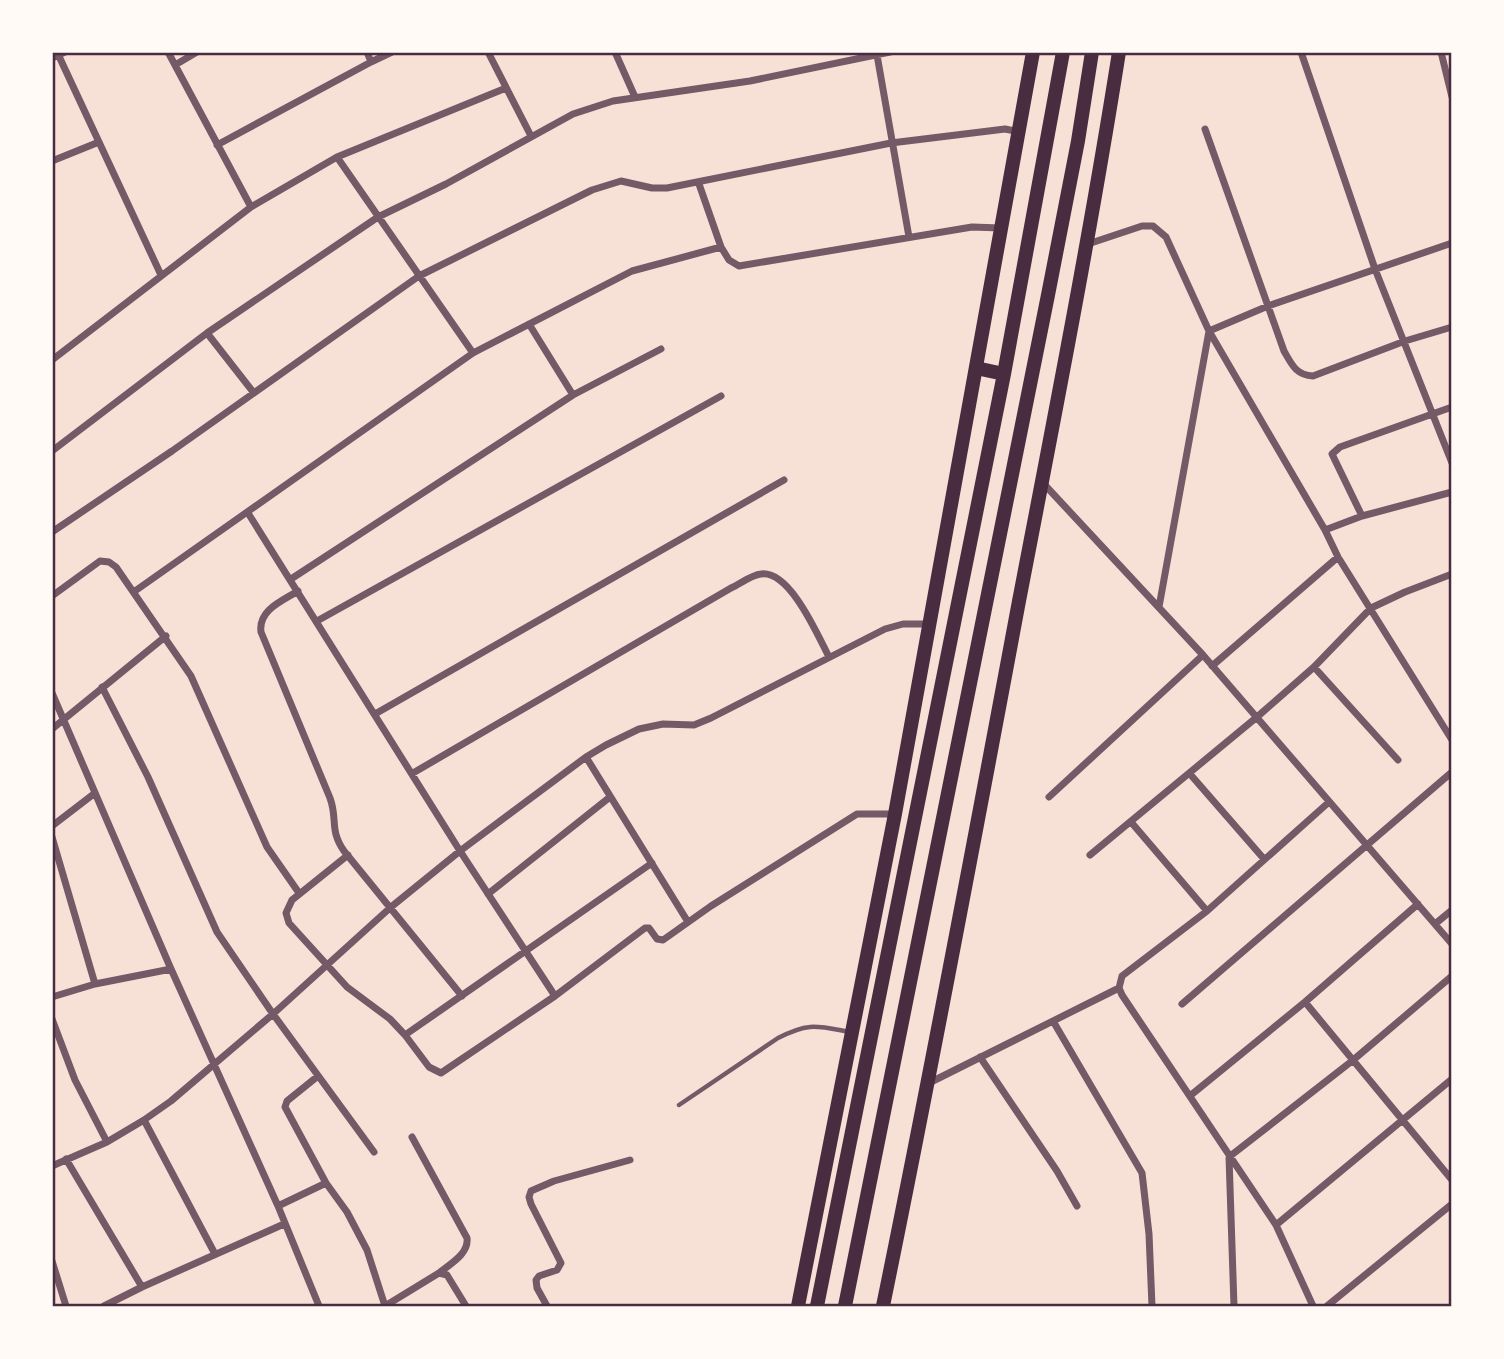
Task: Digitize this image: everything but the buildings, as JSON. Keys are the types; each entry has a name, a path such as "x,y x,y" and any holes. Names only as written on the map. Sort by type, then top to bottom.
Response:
{"main road":[{"path":"798,1307 895,814 1033,52"},
{"path":"817,1307 1004,374 1063,52"},
{"path":"845,1307 1056,257 1092,52"},
{"path":"883,1307 929,1084 1086,244 1119,52"},
{"path":"976,368 1004,374"}],"street":[{"path":"168,52 251,207"},
{"path":"175,65 197,52"},
{"path":"367,52 371,62"},
{"path":"216,145 391,52"},
{"path":"488,52 531,135"},
{"path":"615,52 635,97"},
{"path":"52,451 208,332 378,217 446,184 573,114 635,97 750,81 890,52"},
{"path":"1301,52 1374,269 1405,341 1451,463"},
{"path":"1441,52 1451,97"},
{"path":"58,55 161,275"},
{"path":"877,55 909,237"},
{"path":"52,360 251,207 337,158 506,88"},
{"path":"52,532 419,275 610,183 621,181 652,188 667,188 699,184 891,143 1005,129 1020,132"},
{"path":"1205,129 1284,351 1294,369 1303,376 1313,376 1405,341 1451,327"},
{"path":"52,161 99,142"},
{"path":"337,158 473,353"},
{"path":"699,184 721,247 729,260 738,266 972,227 1002,228"},
{"path":"1086,244 1142,226 1153,226 1166,237 1209,331 1338,557 1451,740"},
{"path":"1209,331 1268,306 1451,243"},
{"path":"135,591 473,353 632,271 721,247"},
{"path":"529,324 573,395"},
{"path":"1159,607 1209,331"},
{"path":"208,332 254,393"},
{"path":"291,579 573,395 662,349"},
{"path":"317,621 721,396"},
{"path":"1362,516 1332,454 1340,447 1451,407"},
{"path":"375,714 783,480"},
{"path":"1042,482 1203,655 1451,944"},
{"path":"1325,530 1362,516 1451,492"},
{"path":"248,513 460,851 555,996"},
{"path":"1212,666 1338,557"},
{"path":"52,596 100,561 109,562 116,567 191,676 267,847 299,893"},
{"path":"413,773 731,588 761,574 773,575 788,587 801,605 829,657"},
{"path":"1090,855 1257,718 1314,667 1371,608 1451,575"},
{"path":"298,591 267,612 260,625 261,632 330,797 335,813 333,831 348,855 462,996"},
{"path":"52,1166 107,1142 144,1121 215,1065 391,907 460,851 586,757 639,729 663,724 694,725 711,718 885,629 915,622 930,624"},
{"path":"52,729 166,636"},
{"path":"1049,797 1203,655"},
{"path":"1314,667 1398,760"},
{"path":"102,687 148,777 217,932 374,1152"},
{"path":"52,694 171,969 278,1206 319,1307"},
{"path":"586,757 688,922"},
{"path":"1182,1004 1451,772"},
{"path":"1190,774 1264,859"},
{"path":"52,826 95,793"},
{"path":"488,894 610,797"},
{"path":"1313,1307 1276,1225 1119,988 1122,976 1207,911 1329,802"},
{"path":"348,855 299,893 288,907 286,913 289,923 346,987 390,1019 429,1068 441,1073 555,996 645,928 662,940 857,814 895,814"},
{"path":"1131,822 1207,911"},
{"path":"52,837 95,984"},
{"path":"405,1035 652,863"},
{"path":"1191,1095 1305,1002 1418,904"},
{"path":"1435,924 1451,910"},
{"path":"52,997 95,984 171,969"},
{"path":"1229,1157 1352,1061 1451,976"},
{"path":"929,1084 1119,988"},
{"path":"1305,1002 1451,1180"},
{"path":"52,1018 75,1080 107,1142"},
{"path":"1052,1021 1142,1173 1149,1234 1152,1307"},
{"path":"980,1057 1057,1171 1077,1206"},
{"path":"318,1076 287,1101 285,1107 326,1183 367,1250 385,1306 439,1273 464,1251 468,1243 412,1137"},
{"path":"1276,1225 1451,1079"},
{"path":"144,1121 215,1254"},
{"path":"1229,1157 1234,1307"},
{"path":"66,1160 142,1287"},
{"path":"547,1307 535,1283 539,1276 557,1270 561,1263 531,1204 531,1191 554,1181 630,1160"},
{"path":"278,1206 326,1183"},
{"path":"1327,1307 1451,1204"},
{"path":"104,1307 142,1287 284,1224"},
{"path":"52,1261 66,1307"},
{"path":"439,1273 447,1275 466,1307"}],"lane":[{"path":"679,1105 794,1030 808,1026 853,1033"}]}
